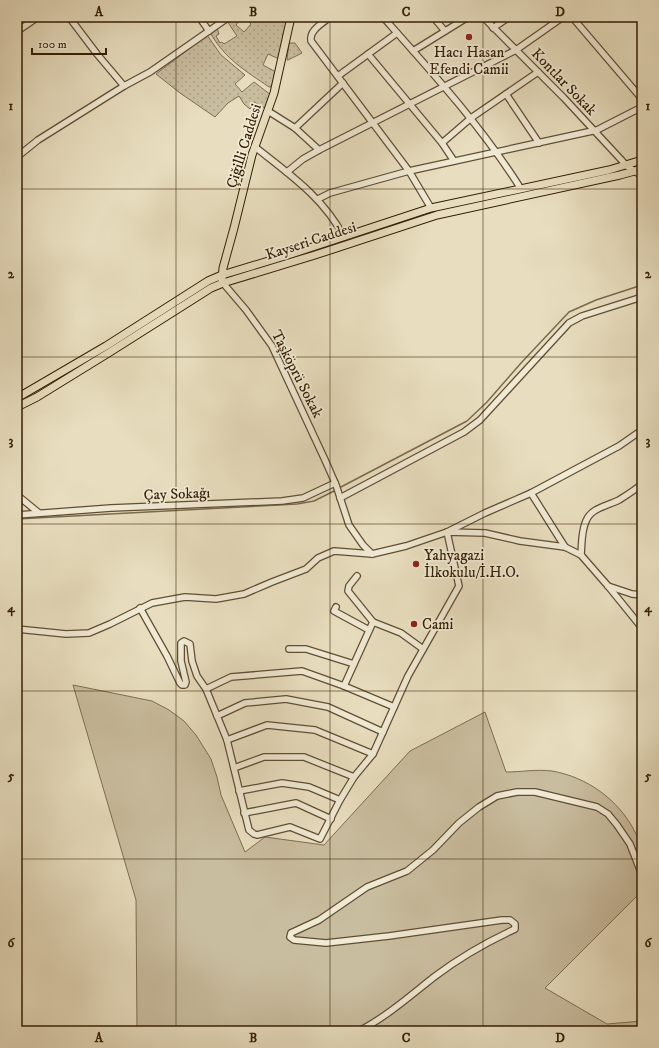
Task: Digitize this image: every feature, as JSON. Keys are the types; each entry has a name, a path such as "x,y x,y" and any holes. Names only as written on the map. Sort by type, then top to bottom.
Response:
{"main road":[{"name":"Çiğilli Caddesi","path":"223,283 222,275 255,147 278,78 291,17"},
{"name":"Kayseri Caddesi","path":"17,398 106,346 208,281 222,275 431,208 627,166 642,160"},
{"name":"Kayseri Caddesi","path":"17,407 37,397 211,288 223,283 315,255 437,214 639,170"}],"street":[{"path":"17,34 19,30 38,17"},
{"path":"69,17 124,86"},
{"path":"199,17 209,31"},
{"path":"17,157 38,140 124,86 150,72 230,17"},
{"path":"330,17 312,32 311,39 409,171 431,208"},
{"path":"383,17 471,118 521,189"},
{"path":"433,17 445,31"},
{"path":"413,51 468,17"},
{"name":"Kontlar Sokak","path":"483,17 538,72 627,166 639,170 642,176"},
{"path":"493,28 509,17"},
{"path":"287,172 303,159 319,150 516,50 563,17"},
{"path":"572,17 642,99"},
{"path":"338,76 397,33"},
{"path":"368,54 442,143 454,161"},
{"path":"442,143 471,118 538,72"},
{"path":"295,128 343,83"},
{"path":"506,94 539,143"},
{"path":"318,199 330,193 409,171 594,131 604,128 642,107"},
{"path":"268,111 295,128 319,150"},
{"path":"255,147 318,199 332,216 344,237"},
{"name":"Taşköprü Sokak","path":"223,283 246,310 272,346 335,484 349,525 363,545 372,554"},
{"path":"340,498 464,432 480,420 569,323 582,316 642,297"},
{"path":"17,629 66,634 89,633 152,603 185,597 216,599 244,594 306,570 318,558 334,550 372,554 406,546 447,532 531,493 619,446 642,430"},
{"name":"Çay Sokağı","path":"17,515 111,508 282,501 303,498 335,484"},
{"path":"581,555 584,526 589,515 597,509 620,499 642,484"},
{"path":"531,493 565,547"},
{"path":"17,495 39,514"},
{"path":"447,532 485,533 520,542 565,547 581,555 642,628"},
{"path":"140,608 167,656 180,684 184,685 186,682 181,661 182,643 184,641 190,644 192,661 197,676 206,689 227,740 249,830 257,835 290,827 320,839 340,800 354,777 373,754 408,676 459,586 447,532"},
{"path":"357,576 349,586 348,591 373,622 400,632 423,649"},
{"path":"608,586 632,594 642,595"},
{"path":"336,607 334,611 370,630"},
{"path":"344,686 373,622"},
{"path":"290,649 306,649 354,664"},
{"path":"206,689 231,677 302,671 344,686 394,707"},
{"path":"217,716 245,703 286,699 328,707 383,732"},
{"path":"227,740 267,725 315,730 373,754"},
{"path":"234,768 264,757 304,757 354,777"},
{"path":"239,791 282,783 309,787 340,800"},
{"path":"359,1031 393,1009 436,976 488,941 515,929 515,924 510,920 502,920 326,943 294,940 290,937 291,933 319,920 367,887 407,871 433,850 459,823 479,807 497,796 517,792 536,792 598,807 608,814 630,844 642,875"},
{"path":"244,813 296,803 330,819"}],"shaded area":[{"path":"235,17 239,17 239,21 236,25 244,32 251,24 244,17 288,17 279,59 268,54 263,65 276,72 272,87 269,87 244,70 230,58 211,34 210,32 217,28 219,34 216,36 220,43 222,42 224,44 237,36 227,21"},
{"path":"207,35 221,55 245,75 235,84 242,92 254,82 271,95 265,108 254,102 250,109 244,104 239,96 228,103 215,117 180,93 156,74"},
{"path":"289,43 295,43 302,53 287,60"},
{"path":"73,685 152,701 169,710 184,721 196,735 211,759 221,795 245,852 265,837 324,845 410,751 485,712 506,772 546,770 565,774 589,784 611,800 628,820 635,832 642,852 642,891 545,988 607,1024 642,1021 642,1031 137,1031 136,900"}],"waterway":[{"path":"339,488 467,421 487,402 569,312 596,300 642,285"},
{"path":"17,519 297,504 314,501 336,490"}],"place":[{"name":"Hacı Hasan Efendi Camii","path":"469,37"},
{"name":"Yahyagazi İlkokulu/İ.H.O.","path":"416,564"},
{"name":"Cami","path":"414,624"}]}
